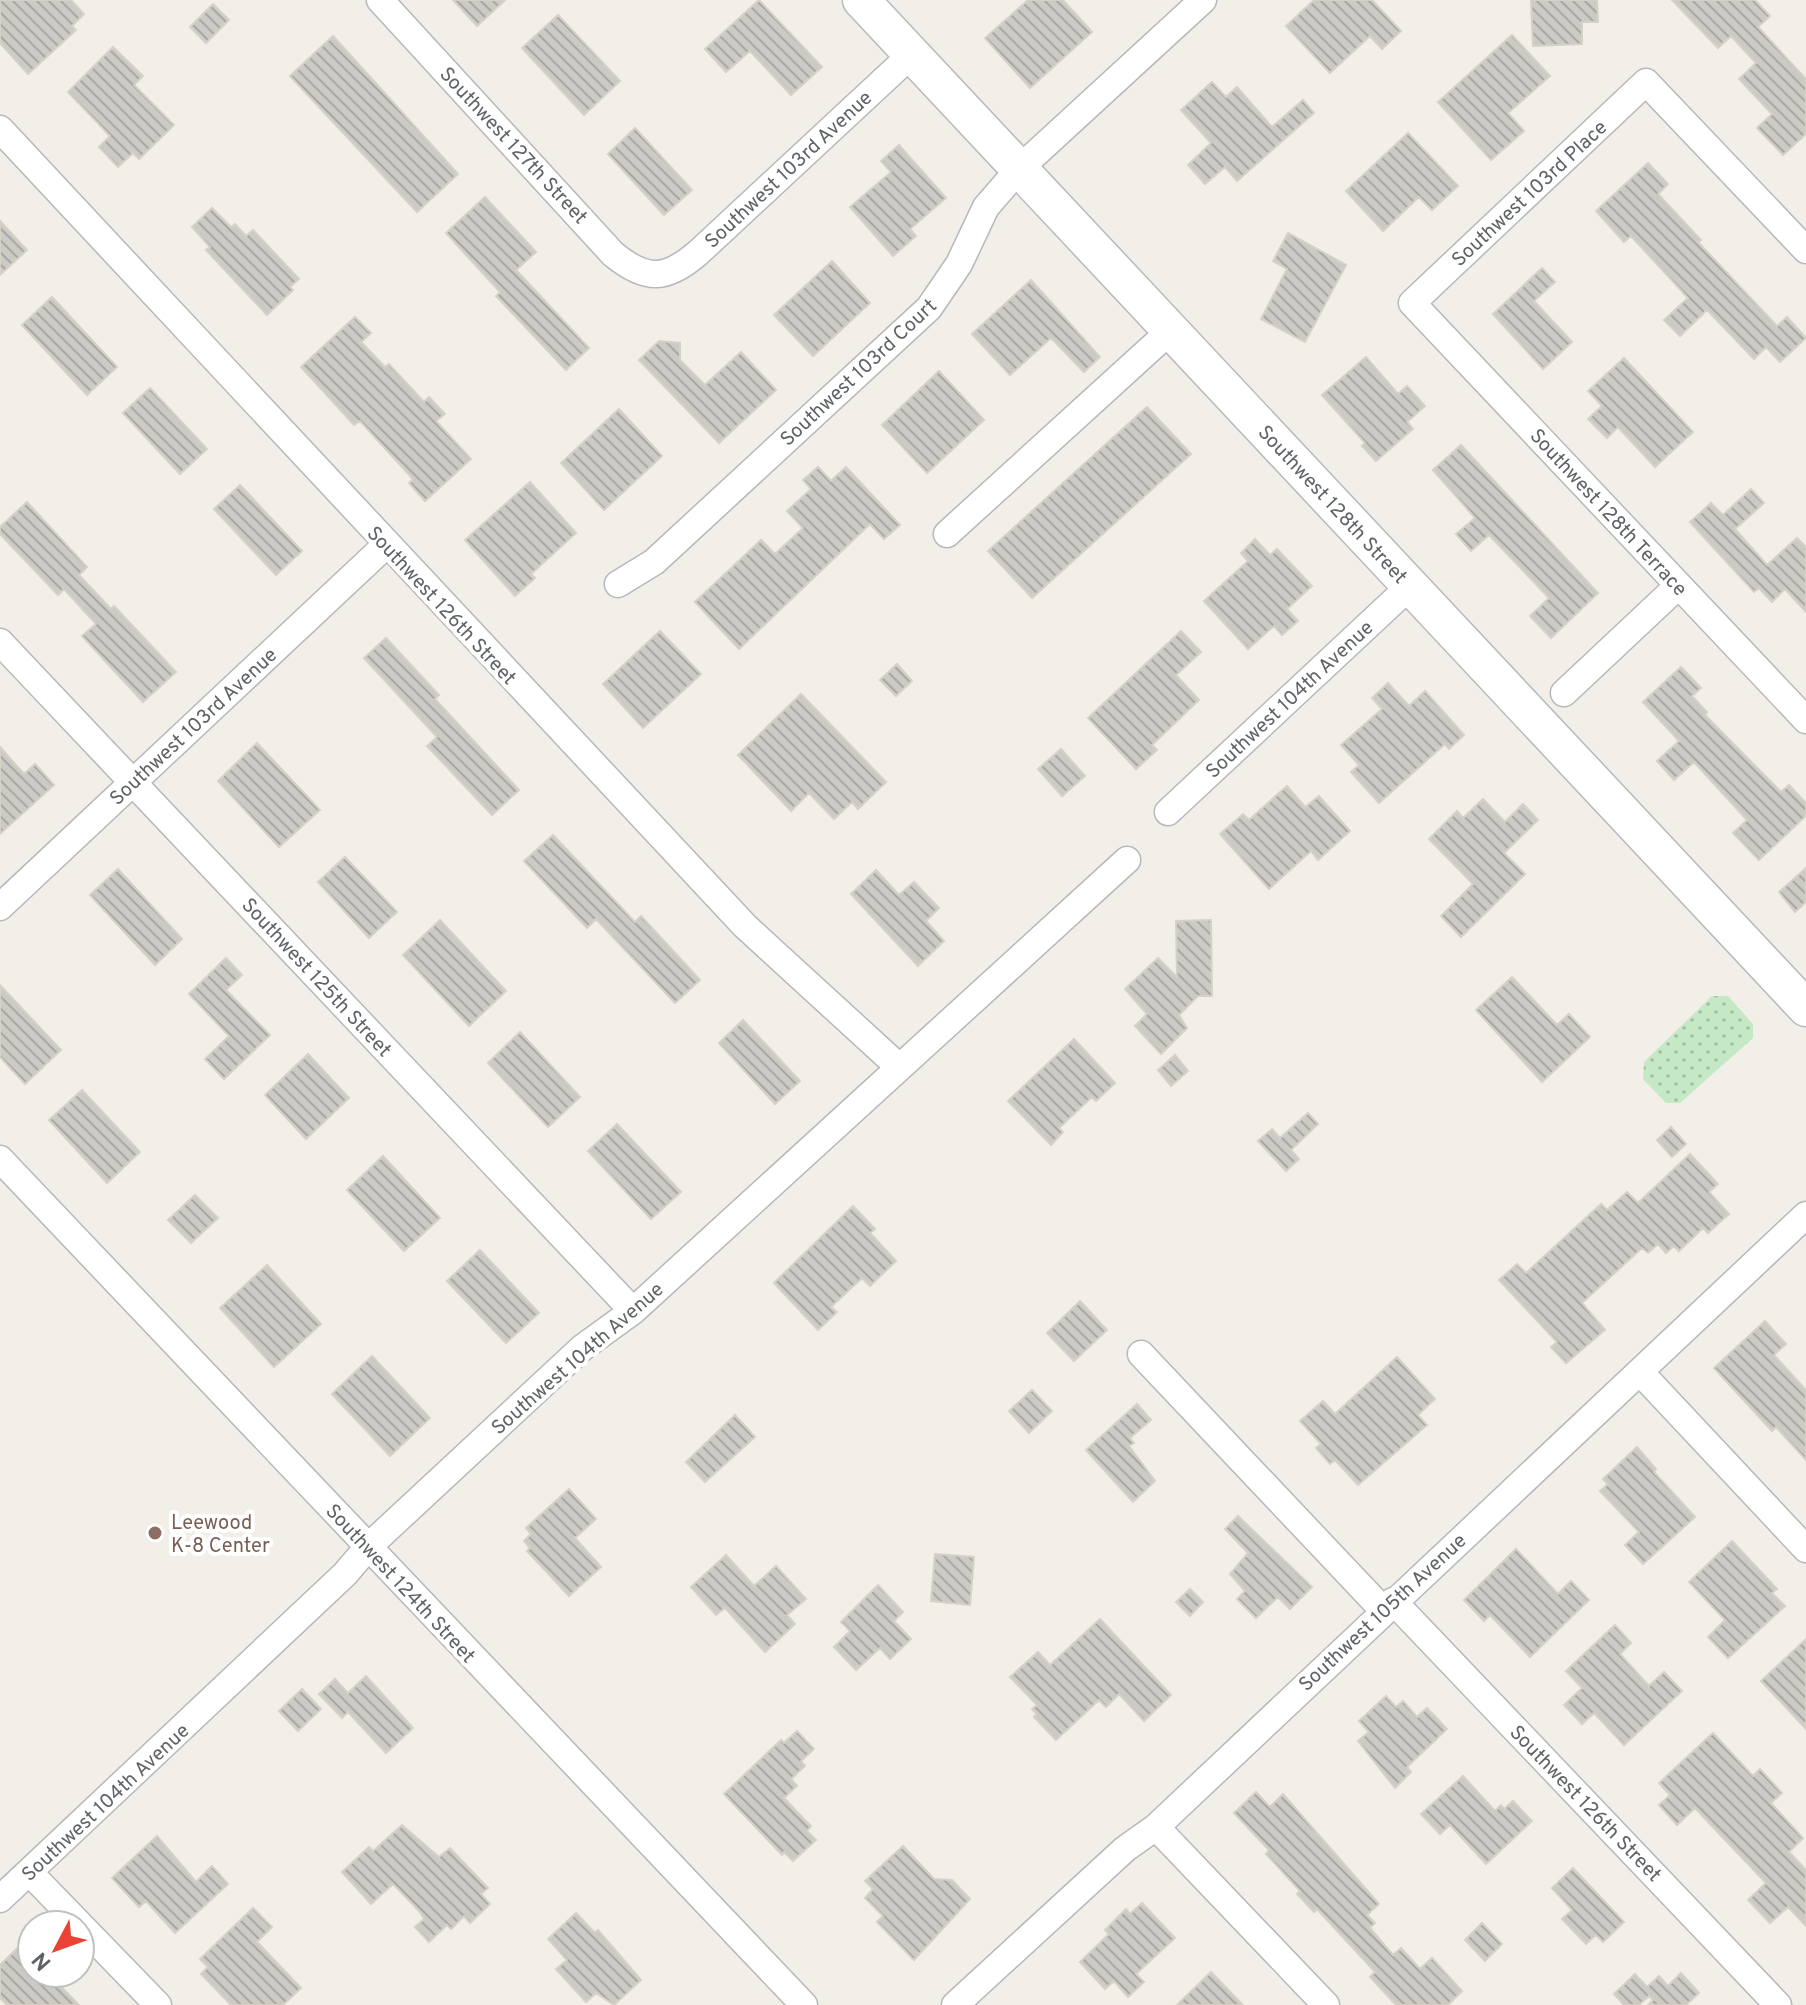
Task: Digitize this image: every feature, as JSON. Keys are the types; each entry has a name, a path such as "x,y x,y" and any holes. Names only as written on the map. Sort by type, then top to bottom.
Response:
{"street":[{"name":"Southwest 127th Street","path":"380,0 613,254 638,270 658,276"},
{"name":"Southwest 128th Street","path":"861,0 1806,1008"},
{"name":"Southwest 103rd Court","path":"618,584 654,562 929,308 959,264 986,207 1019,169 1203,0"},
{"name":"Southwest 103rd Avenue","path":"658,276 674,270 699,252 912,54"},
{"name":"Southwest 103rd Place","path":"1412,303 1646,82 1806,250"},
{"name":"Southwest 126th Street","path":"0,129 745,926 899,1067"},
{"name":"Southwest 128th Terrace","path":"1412,303 1806,720"},
{"path":"947,534 1170,331"},
{"name":"Southwest 103rd Avenue","path":"0,907 386,545"},
{"name":"Southwest 104th Avenue","path":"1168,812 1410,586"},
{"path":"1564,693 1678,586"},
{"name":"Southwest 125th Street","path":"0,642 633,1311"},
{"name":"Southwest 104th Avenue","path":"0,1899 334,1584 368,1547 582,1348 633,1311 1127,860"},
{"name":"Southwest 124th Street","path":"0,1159 804,2005"},
{"name":"Southwest 105th Avenue","path":"955,2005 1125,1849 1156,1827 1806,1215"},
{"name":"Southwest 126th Street","path":"1141,1354 1778,2005"},
{"path":"1640,1372 1806,1549"},
{"path":"1156,1827 1326,2005"},
{"path":"29,1872 158,2005"}],"green space":[{"path":"1712,996 1728,996 1753,1024 1753,1038 1680,1103 1666,1103 1643,1079 1644,1062"}],"building":[{"path":"0,0 71,0 84,14 72,26 76,30 28,74 0,43"},
{"path":"453,0 505,0 477,26"},
{"path":"759,0 822,67 791,95 750,51 726,72 705,49"},
{"path":"1028,0 1063,0 1092,32 1030,88 985,38"},
{"path":"1314,0 1372,0 1401,31 1382,49 1370,36 1330,73 1286,26"},
{"path":"1531,0 1597,0 1598,22 1582,22 1582,44 1533,46"},
{"path":"1672,0 1755,0 1770,16 1758,27 1806,79 1806,134 1783,155 1757,128 1772,114 1739,79 1756,63 1731,36 1718,48"},
{"path":"213,4 229,20 206,43 190,27"},
{"path":"558,15 620,81 584,115 522,48"},
{"path":"1512,35 1550,76 1508,113 1524,131 1491,160 1438,102"},
{"path":"333,36 458,174 417,212 290,76"},
{"path":"113,47 143,76 134,85 174,125 139,159 133,153 118,167 99,147 110,136 68,92"},
{"path":"1212,82 1226,97 1237,87 1272,127 1303,100 1314,113 1237,181 1225,167 1205,184 1188,165 1211,143 1181,110"},
{"path":"635,128 692,190 664,215 608,154"},
{"path":"1408,133 1458,186 1432,210 1419,197 1383,231 1346,191"},
{"path":"899,145 946,198 910,229 916,236 893,256 850,207 891,172 881,161"},
{"path":"1648,163 1668,184 1658,194 1701,240 1698,242 1777,326 1787,317 1806,338 1780,362 1766,347 1754,359 1707,310 1680,336 1664,320 1688,298 1631,236 1624,242 1596,211"},
{"path":"485,197 536,252 516,270 589,348 566,370 496,296 500,292 446,233"},
{"path":"212,208 231,227 235,224 246,236 253,230 299,279 290,287 293,290 267,315 206,250 210,247 192,227"},
{"path":"0,221 27,250 0,275"},
{"path":"1288,233 1346,265 1305,342 1261,319 1287,269 1273,261"},
{"path":"832,261 870,303 813,356 774,315"},
{"path":"1542,268 1555,282 1534,301 1572,342 1543,369 1493,314"},
{"path":"1031,280 1100,357 1084,372 1051,338 1010,375 972,334"},
{"path":"52,297 117,367 87,395 22,325"},
{"path":"355,317 371,333 361,342 385,367 389,364 424,402 429,397 445,414 436,421 471,459 425,501 409,483 413,479 360,421 354,425 301,367"},
{"path":"659,341 680,343 680,360 705,385 741,352 776,390 719,443 639,360"},
{"path":"1366,357 1398,394 1407,386 1425,406 1407,422 1413,429 1376,461 1362,446 1365,443 1322,395"},
{"path":"1624,358 1693,432 1655,467 1618,427 1607,438 1588,419 1602,406 1588,391"},
{"path":"939,371 984,420 927,473 882,425"},
{"path":"150,388 207,449 180,474 123,413"},
{"path":"1147,407 1191,454 1032,598 988,551"},
{"path":"619,409 662,456 604,510 561,463"},
{"path":"1461,445 1598,593 1551,638 1530,616 1549,598 1489,535 1471,551 1456,534 1475,518 1433,470"},
{"path":"818,467 831,481 846,467 900,525 884,539 870,524 739,649 695,602 761,540 775,554 803,528 787,511 811,489 803,480"},
{"path":"530,482 576,533 531,574 535,578 515,596 465,540"},
{"path":"240,485 302,551 276,575 214,509"},
{"path":"1751,489 1764,503 1735,529 1767,565 1797,538 1806,547 1806,612 1785,589 1772,602 1759,588 1754,592 1690,522 1711,503 1723,515"},
{"path":"27,502 87,567 79,575 111,609 114,606 176,672 143,702 82,636 96,624 64,589 58,595 0,534 0,527"},
{"path":"1255,539 1270,555 1277,549 1312,586 1287,609 1298,621 1282,635 1274,626 1248,649 1204,601 1248,561 1241,553"},
{"path":"660,631 701,674 643,728 603,684"},
{"path":"1181,631 1201,652 1176,675 1199,700 1152,745 1157,750 1136,769 1088,718"},
{"path":"386,638 439,695 435,699 519,790 492,815 427,746 437,737 364,658"},
{"path":"897,664 912,681 896,696 880,680"},
{"path":"1681,667 1701,688 1692,696 1707,712 1705,715 1781,792 1789,785 1806,803 1806,816 1759,860 1733,833 1747,820 1694,762 1674,780 1657,761 1679,741 1643,702"},
{"path":"1388,683 1409,706 1425,691 1464,735 1449,749 1445,744 1379,803 1351,772 1359,765 1341,745 1382,709 1372,698"},
{"path":"801,694 886,782 858,809 852,802 834,819 809,793 791,811 738,755"},
{"path":"257,743 320,810 279,847 218,781"},
{"path":"0,747 24,774 35,764 54,785 0,834"},
{"path":"1061,749 1085,776 1062,796 1038,769"},
{"path":"1287,786 1305,807 1319,796 1350,831 1318,860 1311,851 1269,889 1220,834 1243,814 1249,820"},
{"path":"1483,799 1505,822 1523,804 1538,820 1504,853 1525,874 1461,937 1441,916 1473,884 1429,839 1457,811 1463,818"},
{"path":"553,835 635,922 641,916 700,980 675,1003 596,919 587,928 524,861"},
{"path":"345,857 397,912 369,938 318,882"},
{"path":"1806,868 1806,902 1795,912 1779,892"},
{"path":"118,869 182,939 155,965 90,895"},
{"path":"876,870 899,895 914,882 939,908 926,921 944,941 918,966 851,894"},
{"path":"440,920 506,991 469,1026 403,955"},
{"path":"1211,920 1212,996 1198,996 1179,1015 1187,1028 1161,1054 1135,1026 1147,1014 1125,989 1158,958 1177,977 1176,921"},
{"path":"226,958 242,975 226,990 270,1035 224,1079 205,1059 229,1036 189,994"},
{"path":"1512,977 1557,1025 1569,1014 1590,1037 1542,1082 1476,1010"},
{"path":"0,985 61,1050 25,1084 0,1057"},
{"path":"743,1020 800,1081 775,1104 719,1043"},
{"path":"520,1032 580,1097 548,1127 488,1063"},
{"path":"1074,1039 1115,1083 1096,1101 1092,1097 1059,1128 1063,1132 1051,1145 1008,1101"},
{"path":"308,1054 349,1098 306,1139 265,1095"},
{"path":"1175,1055 1188,1071 1171,1086 1158,1070"},
{"path":"82,1090 140,1152 107,1183 49,1120"},
{"path":"1308,1113 1318,1124 1291,1150 1299,1159 1286,1171 1258,1141 1272,1129 1280,1138"},
{"path":"617,1124 681,1192 651,1219 588,1151"},
{"path":"1671,1127 1686,1144 1672,1157 1657,1140"},
{"path":"1690,1154 1718,1184 1709,1192 1729,1214 1708,1233 1703,1228 1679,1251 1674,1246 1666,1253 1658,1244 1648,1253 1642,1248 1582,1303 1605,1330 1566,1363 1551,1347 1557,1342 1499,1280 1517,1264 1526,1273 1601,1204 1607,1210 1627,1192 1638,1203"},
{"path":"383,1156 440,1218 404,1251 347,1190"},
{"path":"195,1195 218,1218 191,1243 168,1220"},
{"path":"853,1206 875,1229 870,1233 896,1261 870,1286 862,1278 831,1307 837,1312 818,1330 774,1283"},
{"path":"480,1250 539,1313 506,1343 447,1281"},
{"path":"267,1265 321,1324 274,1367 220,1308"},
{"path":"1080,1301 1107,1330 1074,1361 1047,1333"},
{"path":"1765,1321 1786,1344 1774,1355 1806,1390 1806,1460 1776,1427 1772,1431 1714,1368"},
{"path":"372,1356 430,1418 390,1456 332,1394"},
{"path":"1397,1357 1435,1399 1418,1415 1427,1425 1358,1485 1335,1460 1330,1464 1316,1448 1321,1444 1300,1421 1323,1401 1335,1414"},
{"path":"1032,1390 1052,1411 1029,1433 1009,1411"},
{"path":"1137,1404 1151,1420 1130,1438 1134,1443 1129,1446 1155,1481 1133,1502 1086,1450"},
{"path":"735,1415 755,1437 705,1482 686,1462"},
{"path":"1637,1447 1656,1469 1654,1472 1695,1517 1643,1564 1625,1545 1639,1532 1600,1491 1608,1484 1603,1479"},
{"path":"569,1489 596,1519 575,1538 601,1567 569,1596 527,1551 530,1548 524,1541 531,1534 526,1528"},
{"path":"1238,1516 1312,1587 1290,1609 1278,1597 1256,1618 1237,1599 1245,1591 1230,1574 1248,1553 1225,1529"},
{"path":"1732,1541 1777,1589 1772,1593 1785,1606 1728,1658 1708,1637 1725,1620 1689,1582"},
{"path":"1516,1549 1558,1594 1571,1581 1589,1600 1530,1657 1490,1615 1484,1621 1464,1600"},
{"path":"935,1554 974,1557 970,1605 931,1601"},
{"path":"726,1555 754,1586 776,1566 806,1599 787,1615 795,1624 765,1652 725,1608 716,1615 691,1587"},
{"path":"878,1585 903,1612 894,1621 911,1639 890,1659 880,1648 856,1670 834,1647 850,1631 841,1622"},
{"path":"1190,1589 1203,1602 1190,1616 1176,1602"},
{"path":"1100,1619 1171,1695 1144,1721 1119,1694 1106,1707 1099,1700 1056,1740 1034,1717 1037,1714 1032,1709 1037,1705 1010,1677 1038,1652 1050,1665"},
{"path":"1615,1625 1631,1643 1620,1654 1649,1686 1664,1672 1682,1691 1624,1745 1594,1713 1582,1724 1564,1705 1582,1688 1566,1671"},
{"path":"1806,1639 1806,1729 1761,1681"},
{"path":"366,1676 413,1728 386,1753 348,1712 342,1718 319,1694 335,1679 348,1693"},
{"path":"302,1689 321,1709 298,1731 279,1711"},
{"path":"1386,1696 1396,1707 1403,1701 1417,1717 1427,1708 1447,1729 1407,1767 1411,1772 1395,1788 1358,1741 1369,1732 1359,1721"},
{"path":"797,1731 814,1749 801,1761 805,1766 791,1779 797,1786 784,1798 811,1826 807,1831 816,1840 793,1861 784,1852 782,1855 724,1794 781,1740 784,1743"},
{"path":"1713,1733 1753,1776 1760,1769 1782,1793 1771,1803 1803,1838 1789,1852 1806,1870 1806,1926 1788,1907 1770,1923 1748,1900 1766,1883 1695,1808 1677,1825 1659,1805 1670,1795 1659,1783"},
{"path":"1463,1776 1495,1811 1501,1805 1504,1809 1513,1801 1532,1821 1486,1864 1450,1825 1440,1834 1421,1814"},
{"path":"1256,1792 1270,1807 1283,1794 1379,1904 1367,1915 1375,1923 1370,1928 1393,1955 1401,1948 1420,1969 1432,1958 1462,1991 1448,2005 1396,2005 1370,1977 1375,1972 1317,1909 1314,1912 1297,1894 1300,1891 1266,1854 1269,1850 1234,1813"},
{"path":"402,1825 439,1857 450,1848 488,1888 481,1894 490,1904 470,1923 464,1916 451,1929 447,1925 429,1942 415,1927 424,1919 420,1912 393,1884 371,1904 342,1872 369,1847 373,1851"},
{"path":"157,1836 196,1882 212,1866 228,1884 175,1933 146,1901 139,1907 112,1878"},
{"path":"903,1846 934,1879 952,1880 970,1899 914,1960 877,1922 883,1916 865,1898 873,1889 865,1881"},
{"path":"1573,1868 1624,1922 1603,1942 1596,1935 1586,1944 1562,1919 1572,1910 1552,1888"},
{"path":"1142,1903 1175,1938 1136,1974 1144,1982 1128,1997 1114,1981 1105,1989 1080,1962 1109,1934 1105,1930 1126,1909 1130,1914"},
{"path":"253,1908 272,1927 257,1942 301,1988 283,2005 231,2005 201,1974 208,1967 200,1959"},
{"path":"576,1913 595,1933 598,1930 641,1980 614,2005 596,1993 586,2002 556,1969 567,1960 548,1939"},
{"path":"1482,1923 1502,1944 1485,1961 1465,1940"},
{"path":"16,1950 16,1989 64,1989 79,2005 7,2005 0,1998 0,1965"},
{"path":"1211,1972 1243,2005 1177,2005"},
{"path":"1681,1973 1699,1993 1686,2005 1648,2005 1653,2000 1649,1996 1639,2005 1624,2005 1614,1994 1635,1974 1647,1987 1659,1976 1668,1986"}],"place":[{"name":"Leewood K-8 Center","path":"155,1533"}]}
